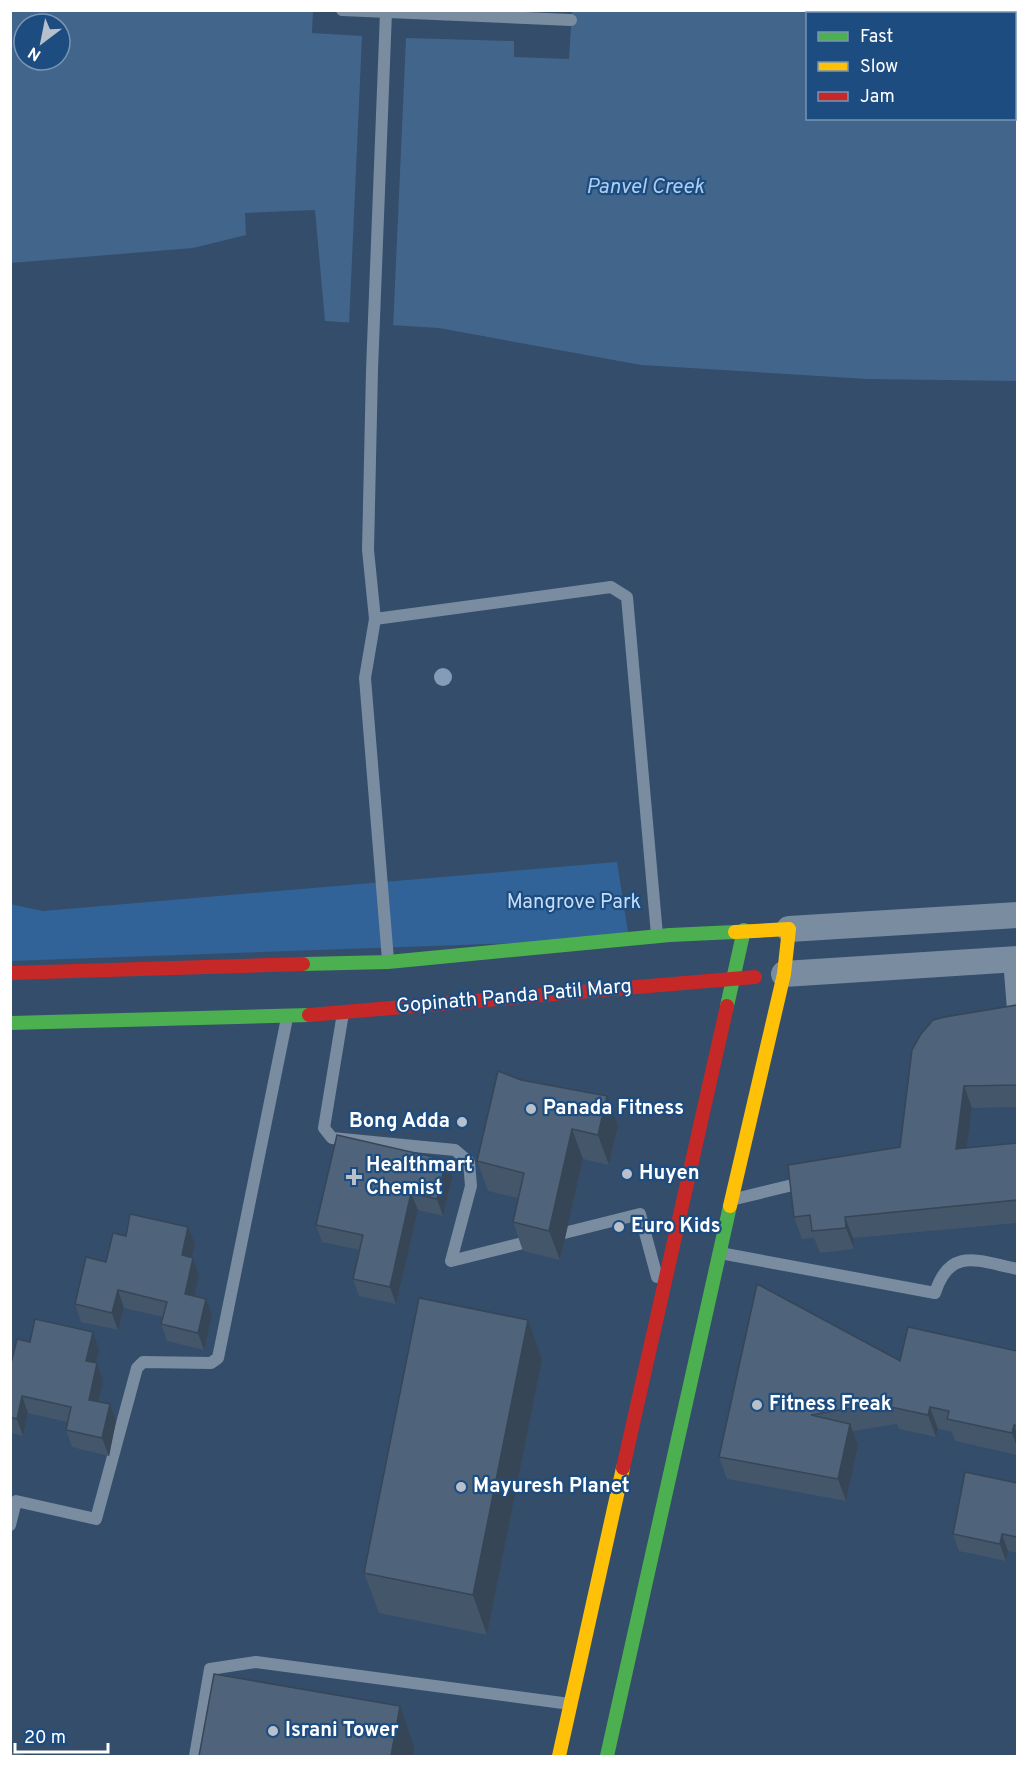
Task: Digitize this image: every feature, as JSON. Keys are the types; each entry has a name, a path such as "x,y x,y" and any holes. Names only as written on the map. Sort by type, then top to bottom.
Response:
{"street":[{"path":"10,973 388,962 657,936 1017,915"},
{"path":"607,1756 611,1713 731,1200 774,975 789,929"},
{"path":"559,1756 576,1706 662,1298 744,930"},
{"name":"Gopinath Panda Patil Marg","path":"10,1023 287,1017 774,975 1013,959"}],"lane":[{"path":"342,10 571,20"},
{"path":"386,12 372,370 368,550 375,619 365,678 388,962"},
{"path":"375,619 611,587 627,597 657,936"},
{"path":"1013,959 1015,1005"},
{"path":"344,1012 324,1128 332,1138 454,1150 469,1162 471,1186 451,1261 640,1214 662,1298"},
{"path":"10,1525 16,1501 96,1519 136,1368 143,1362 211,1363 218,1358 287,1017"},
{"path":"731,1200 816,1179"},
{"path":"719,1253 936,1293 940,1276 951,1264 968,1259 1017,1269"},
{"path":"195,1756 210,1670 256,1662 576,1706"}],"green space":[{"name":"Mangrove Park","path":"617,862 629,939 11,961 10,904 43,911"}],"water":[{"name":"Panvel Creek","path":"11,11 1017,11 1017,381 867,379 641,365 439,328 325,321 315,210 245,213 246,235 193,248 11,263"}],"pier":[{"path":"313,11 572,11 569,59 514,57 514,41 406,38 393,329 349,326 362,36 312,33"}],"building":[{"path":"1017,1005 1017,1085 964,1086 956,1149 1017,1143 1017,1200 845,1217 846,1228 812,1231 810,1215 794,1217 788,1165 900,1147 912,1050 921,1034 933,1020"},
{"path":"498,1071 521,1080 607,1096 598,1135 572,1129 549,1231 513,1222 524,1173 477,1161"},
{"path":"337,1135 446,1160 437,1199 411,1193 390,1287 353,1279 363,1235 316,1225"},
{"path":"130,1214 188,1227 182,1255 193,1258 185,1294 206,1299 198,1333 161,1324 167,1302 118,1290 112,1313 75,1304 86,1257 106,1262 113,1233 126,1236"},
{"path":"757,1284 900,1361 908,1327 1017,1351 1017,1426 1014,1425 1012,1433 947,1419 949,1411 930,1407 928,1415 891,1407 892,1401 811,1415 850,1424 838,1479 719,1457"},
{"name":"Mayuresh Planet","path":"419,1298 528,1320 473,1595 364,1573"},
{"path":"35,1319 93,1332 86,1361 97,1363 89,1400 110,1404 102,1438 66,1430 71,1407 22,1396 17,1419 10,1417 10,1368 17,1339 30,1342"},
{"path":"965,1472 1017,1483 1017,1537 1002,1534 1000,1544 953,1534"},
{"path":"214,1674 400,1706 391,1756 199,1756"},
{"path":"10,1751 36,1756 10,1756"}],"traffic: fast":[{"path":"727,1006 744,930"},
{"path":"303,964 388,962 670,935 735,932"},
{"path":"10,1023 309,1015"},
{"path":"607,1756 730,1206"}],"traffic: slow":[{"path":"730,1206 784,974 789,929 735,932"},
{"path":"559,1756 623,1468"}],"traffic: jam":[{"path":"10,973 303,964"},
{"path":"309,1015 755,977"},
{"path":"623,1468 727,1006"}],"place":[{"name":"Panada Fitness","path":"531,1109"},
{"name":"Bong Adda","path":"462,1122"},
{"name":"Huyen","path":"627,1174"},
{"name":"Healthmart Chemist","path":"354,1177"},
{"name":"Euro Kids","path":"619,1227"},
{"name":"Fitness Freak","path":"757,1405"},
{"name":"Mayuresh Planet","path":"461,1487"},
{"name":"Israni Tower","path":"273,1731"}]}
